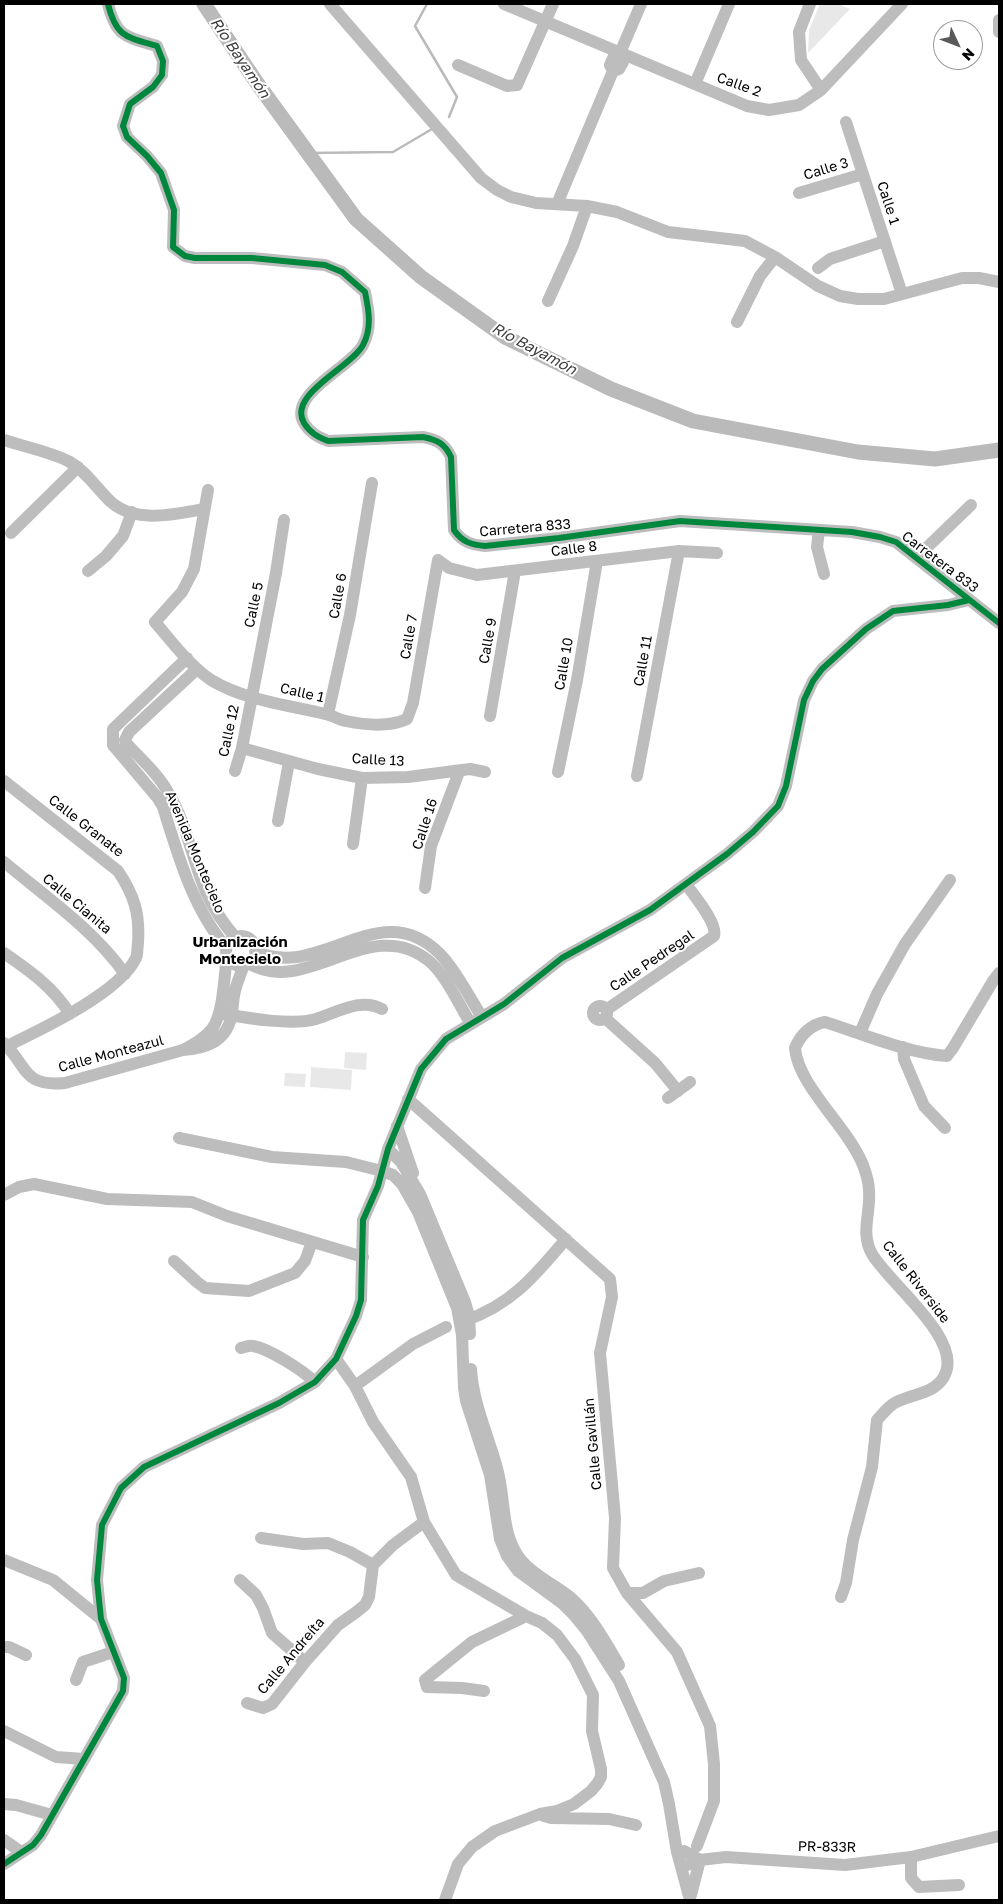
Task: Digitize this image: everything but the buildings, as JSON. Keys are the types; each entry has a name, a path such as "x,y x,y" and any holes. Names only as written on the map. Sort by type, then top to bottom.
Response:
{"street":[{"name":"Carretera 833","path":"108,4 112,21 122,34 157,46 163,61 162,74 153,87 130,104 123,126 127,137 162,173 174,210 173,247 185,256 195,258 252,258 324,265 342,272 365,292 369,330 362,347 306,398 301,407 302,419 308,430 328,441 423,437 435,439 446,447 452,458 454,530 465,542 486,546 680,521 819,530 880,537 896,542 999,623"},
{"path":"330,4 481,178 512,198 587,206 617,212 668,232 745,241 775,257 818,286 840,296 858,300 884,299 962,278 979,278 999,282"},
{"path":"504,4 620,53"},
{"path":"458,66 507,86 517,84 553,4"},
{"path":"557,204 613,71 610,65 614,56 620,53 641,4"},
{"path":"695,84 729,4"},
{"path":"810,4 799,32 801,60 821,90"},
{"name":"Calle 2","path":"620,53 747,106 769,110 799,105 821,90 902,4"},
{"path":"999,20 999,32"},
{"name":"Calle 1","path":"846,122 902,294"},
{"name":"Calle 3","path":"799,193 862,174"},
{"path":"548,301 573,246 587,206"},
{"path":"818,268 830,259 885,241"},
{"path":"737,322 760,276 775,257"},
{"path":"4,440 68,461 78,467 110,501 121,509 132,512 159,516 204,509 208,490"},
{"path":"11,532 78,467"},
{"name":"Calle 6","path":"328,714 350,615 372,483"},
{"path":"916,558 971,505"},
{"name":"Calle 1","path":"204,509 194,569 182,592 155,622 197,669 212,680 230,689 251,696 328,714 345,721 397,723 407,719"},
{"path":"88,571 106,556 122,536 132,512"},
{"name":"Calle 5","path":"251,696 276,573 284,520"},
{"path":"819,530 817,547 824,574"},
{"name":"Calle 8","path":"438,560 449,568 477,575 679,552 717,553"},
{"name":"Calle 11","path":"637,776 679,552"},
{"name":"Calle 7","path":"407,719 413,703 438,560"},
{"name":"Calle 10","path":"558,772 577,680 598,561"},
{"name":"Calle 9","path":"490,716 515,571"},
{"path":"4,1864 33,1845 41,1835 123,1690 124,1678 100,1619 97,1580 102,1525 121,1488 144,1467 277,1404 315,1382 336,1359 356,1316 361,1300 363,1220 378,1186 397,1126 421,1068 446,1039 504,1004 562,958 650,910 753,832 778,806 786,786 804,700 822,669 866,629 893,611 948,605 969,600"},
{"name":"Avenida Montecielo","path":"187,658 113,729 113,745 157,797 163,807 195,896 213,932 229,947"},
{"name":"Avenida Montecielo","path":"197,669 129,732 125,740 163,784 170,795 205,890 220,917 229,947"},
{"name":"Calle 12","path":"235,771 242,748 251,696"},
{"name":"Calle 13","path":"242,748 289,762 362,778 408,777 459,772 470,769 485,772"},
{"path":"278,821 289,762"},
{"name":"Calle 16","path":"425,888 430,846 459,772"},
{"path":"353,844 362,778"},
{"name":"Calle Granate","path":"4,781 118,870 126,882 138,911 136,957 125,974 70,1014 6,1045"},
{"name":"Calle Cianita","path":"4,862 96,938 125,974"},
{"path":"860,1033 877,994 905,944 950,880"},
{"name":"Calle Pedregal","path":"686,884 712,924 715,931 714,936 606,1014 655,1063 673,1094 690,1082"},
{"path":"252,963 269,957 297,956 372,933 396,932 406,934 418,938 439,954 447,963 477,1020"},
{"path":"252,963 251,940 244,936 229,947 232,963 252,963 291,972 352,952 385,945 400,946 416,952 436,968 477,1020"},
{"name":"Calle Monteazul","path":"225,1014 229,947"},
{"path":"4,953 48,985 70,1014"},
{"name":"Calle Monteazul","path":"6,1045 30,1076 38,1082 48,1085 65,1083 184,1050 202,1038 225,1014 235,991 252,963"},
{"name":"Calle Riverside","path":"841,1597 846,1583 853,1540 872,1467 877,1420 893,1404 937,1386 946,1372 948,1354 930,1322 872,1254 865,1232 870,1192 863,1165 856,1149 800,1070 795,1048 806,1031 815,1024 825,1022 903,1047 933,1055 947,1056 999,974"},
{"path":"225,1014 262,1020 303,1021 313,1020 360,1004 370,1004 382,1009"},
{"path":"903,1047 904,1059 924,1106 945,1128"},
{"name":"Calle Gavillán","path":"408,1099 610,1279 612,1296 600,1353 614,1518 614,1568 628,1593 677,1652 710,1726 714,1764 714,1802 697,1846"},
{"path":"397,1126 416,1197"},
{"path":"179,1138 272,1157 346,1162 382,1171 397,1178 416,1197"},
{"path":"387,1154 401,1162 464,1315 472,1382 498,1470 505,1521 511,1542 526,1566 571,1598 586,1614 595,1625 625,1675 660,1750 676,1800 684,1851 682,1867"},
{"path":"4,1195 19,1187 34,1184 107,1199 192,1202 227,1216 363,1257"},
{"path":"464,1315 511,1297 532,1278 563,1237"},
{"path":"174,1261 205,1288 249,1290 295,1273 305,1261 312,1242"},
{"path":"464,1315 464,1388 490,1475 494,1492 497,1526 503,1548 512,1565 518,1571 574,1614 587,1631 618,1681 664,1782 677,1852 690,1900"},
{"path":"355,1386 413,1344 446,1327"},
{"path":"242,1348 258,1347 301,1370 315,1382"},
{"path":"336,1359 355,1386 372,1422 411,1476 424,1522 456,1575 526,1616 542,1623 557,1635 583,1673 593,1695 592,1731 601,1769 600,1777 592,1791 574,1804 557,1811 540,1814 495,1831 472,1847 458,1864 445,1900"},
{"path":"261,1538 303,1544 328,1543 373,1564 393,1545 424,1522"},
{"path":"4,1560 53,1580 100,1619"},
{"name":"Calle Andreíta","path":"247,1703 263,1708 272,1704 305,1662 338,1625 365,1605 369,1597 373,1564"},
{"path":"628,1593 643,1593 664,1581 699,1573"},
{"path":"240,1580 256,1595 272,1633 305,1662"},
{"path":"484,1691 426,1687 425,1680 472,1642 526,1616"},
{"path":"4,1647 9,1647 26,1655"},
{"path":"76,1680 83,1662 113,1652"},
{"path":"4,1731 56,1757 84,1759"},
{"path":"4,1804 16,1805 52,1815"},
{"path":"540,1814 551,1818 609,1819 636,1825"},
{"name":"PR-833R","path":"682,1867 700,1860 726,1857 845,1865 911,1857 999,1836"},
{"path":"4,1840 21,1852"},
{"path":"684,1851 700,1860 690,1900"},
{"path":"911,1857 911,1878 920,1887 959,1885"}],"shaded area":[{"path":"820,4 838,4 850,9 808,53 809,30"},
{"path":"345,1052 367,1053 366,1070 344,1068"},
{"path":"311,1067 352,1070 351,1090 310,1087"},
{"path":"285,1073 306,1074 305,1087 284,1086"}],"waterway":[{"name":"Río Bayamón","path":"204,4 257,83 356,219 421,277 505,337 611,389 693,421 858,452 935,459 999,450"},
{"path":"427,4 415,26 457,97 449,117"},
{"path":"308,153 393,152 432,129"}],"cycle path":[{"path":"108,4 111,15 119,29 130,37 157,46 163,61 162,75 153,87 130,104 123,126 127,137 161,173 174,210 173,247 185,256 195,258 252,258 325,265 342,272 365,292 369,326 366,339 357,353 312,391 304,402 301,412 304,423 314,434 328,441 423,437 440,443 451,457 454,530 464,540 472,544 485,546 680,521 852,532 896,542 999,623"},
{"path":"4,1864 33,1845 41,1835 123,1691 124,1678 101,1619 97,1580 102,1525 121,1488 144,1467 279,1403 315,1382 336,1359 356,1316 361,1300 363,1220 378,1186 388,1149 421,1069 446,1039 504,1004 562,958 650,910 727,854 753,832 778,806 786,786 804,700 813,681 822,669 866,629 893,611 948,605 969,600"}],"district":[{"name":"Urbanización Montecielo","path":"240,950"}]}
